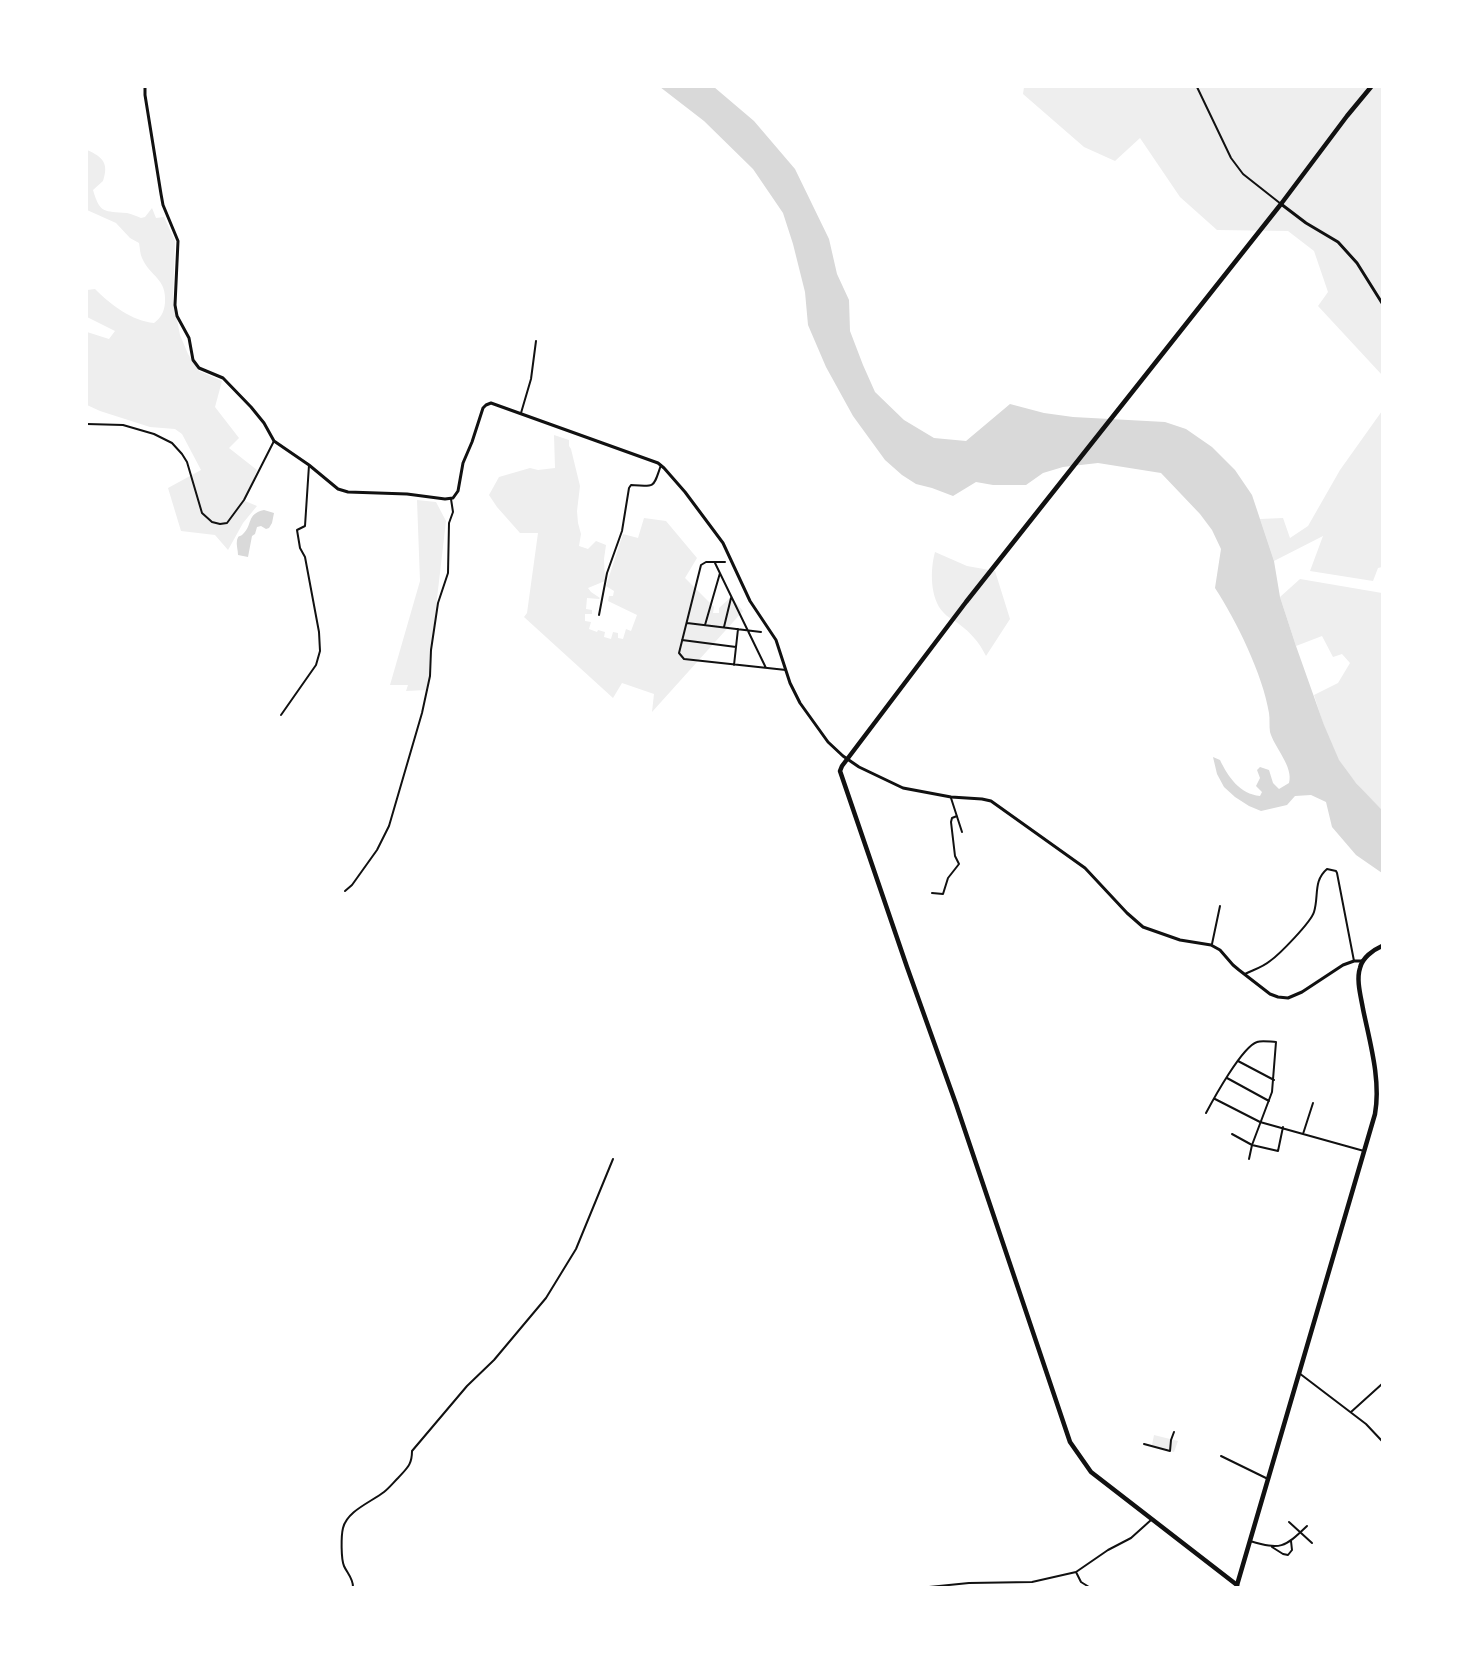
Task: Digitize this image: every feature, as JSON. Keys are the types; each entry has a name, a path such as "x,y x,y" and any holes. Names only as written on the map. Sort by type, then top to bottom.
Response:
{"main road":[{"path":"1371,87 959,611 840,768 1070,1442 1091,1472 1237,1586 1375,1114 1377,1100 1373,1066 1358,977 1363,962 1382,946"}],"street":[{"path":"145,87 144,95 160,194 178,241 175,305 177,316 189,338 193,360 199,368 223,378 264,423 274,441 338,489 348,492 382,492 451,499"},
{"path":"1197,87 1231,158 1243,174 1306,223 1338,242 1362,269 1382,303"},
{"path":"521,413 531,380 536,341"},
{"path":"345,891 352,885 376,850 389,826 422,713 430,676 431,650 438,603 448,573 449,523 453,512 451,499 458,491 463,463 484,406 491,403 661,465 685,492 723,543 751,603 776,640 800,703 828,742 859,768 905,789 993,802 1085,868 1143,927 1180,940 1211,945 1220,950 1233,965 1270,994 1288,998 1302,992 1343,965 1354,961 1363,962"},
{"path":"87,424 123,425 172,442 187,462 202,513 212,522 220,524 227,523 244,500 274,441"},
{"path":"281,715 316,665 320,651 319,632 305,557 300,548 297,530 305,526 309,465"},
{"path":"599,615 607,573 621,535 628,488 631,485 649,487 653,485 661,465"},
{"path":"724,562 706,562 701,566 679,653 684,659 786,670"},
{"path":"715,562 766,668"},
{"path":"705,625 720,573"},
{"path":"724,627 731,597"},
{"path":"687,623 761,632"},
{"path":"734,665 738,629"},
{"path":"682,640 736,647"},
{"path":"951,796 962,832"},
{"path":"932,893 942,895 944,893 948,878 958,864 951,822 952,818 957,816"},
{"path":"1245,974 1270,962 1308,922 1314,913 1317,881 1327,869 1337,873 1354,961"},
{"path":"1211,945 1220,906"},
{"path":"1206,1113 1226,1077 1238,1061 1257,1042 1276,1042 1272,1092 1249,1159"},
{"path":"1238,1061 1274,1080"},
{"path":"1226,1077 1269,1101"},
{"path":"1214,1098 1260,1122 1364,1151"},
{"path":"1304,1134 1313,1103"},
{"path":"1232,1134 1252,1145 1278,1151 1283,1127"},
{"path":"353,1587 353,1582 342,1560 342,1531 346,1521 354,1512 385,1491 409,1467 412,1450 494,1360 546,1298 576,1249 613,1159"},
{"path":"1299,1373 1367,1425 1382,1441"},
{"path":"1351,1412 1382,1384"},
{"path":"1144,1444 1170,1451 1174,1432"},
{"path":"1221,1456 1268,1479"},
{"path":"929,1587 961,1583 1032,1582 1076,1572 1108,1550 1131,1538 1152,1520"},
{"path":"1289,1522 1312,1543"},
{"path":"1272,1547 1291,1541 1307,1526"},
{"path":"1250,1541 1272,1547 1283,1554 1288,1554 1292,1550 1291,1541"},
{"path":"1076,1572 1081,1582 1089,1587"}],"shaded area":[{"path":"660,87 714,87 754,121 795,169 829,239 837,274 849,300 850,331 863,365 875,392 904,420 934,438 966,441 1010,404 1044,413 1073,417 1165,422 1186,429 1212,447 1235,470 1252,495 1274,561 1280,597 1296,646 1339,760 1356,783 1382,810 1382,873 1356,855 1332,827 1326,802 1311,795 1295,796 1287,805 1261,811 1235,797 1224,787 1217,774 1213,757 1220,760 1227,773 1241,788 1260,796 1262,792 1256,786 1260,778 1257,770 1260,767 1269,770 1273,783 1279,789 1289,783 1290,777 1289,770 1270,732 1266,698 1255,665 1240,632 1215,588 1221,549 1212,530 1200,514 1161,473 1098,463 1063,467 1043,473 1026,485 993,485 976,482 953,496 916,484 902,475 885,460 853,416 826,367 808,325 805,292 783,213 753,169 704,121"},
{"path":"1024,87 1382,87 1382,375 1318,306 1328,292 1314,251 1288,231 1217,230 1180,197 1140,138 1115,161 1084,147 1023,94"},
{"path":"87,150 101,158 105,165 103,181 93,190 98,203 104,210 127,213 141,218 145,217 152,208 156,218 164,217 175,241 173,299 180,335 199,371 222,381 215,407 239,438 229,448 257,470 245,501 257,506 243,523 228,550 215,535 181,531 168,488 201,470 182,434 175,429 150,427 87,405 87,332 109,339 115,331 87,317 87,290 95,289 122,311 146,322 154,323 164,309 165,295 161,283 141,256 139,243 130,238 116,223 87,210"},
{"path":"1382,411 1382,567 1378,568 1373,581 1310,571 1323,536 1274,561 1260,519 1283,518 1290,538 1308,526 1340,470"},
{"path":"554,435 569,440 580,486 577,511 581,534 579,546 588,549 596,541 606,545 605,581 588,588 600,598 587,598 586,609 592,610 592,614 585,614 585,621 591,622 589,629 605,632 604,637 611,639 613,632 618,633 618,638 623,639 626,629 631,631 637,615 608,601 614,591 606,586 623,534 638,538 644,518 666,521 697,558 685,578 714,607 713,613 719,613 719,608 731,597 743,611 652,712 654,694 622,683 613,698 524,617 527,613 538,533 520,533 489,495 499,477 530,468 538,470 555,468"},
{"path":"417,500 436,502 446,521 430,676 426,690 406,691 408,685 390,685 420,581"},
{"path":"264,510 274,513 272,523 266,529 261,526 257,527 252,536 248,557 238,555 238,537 246,531 252,517"},
{"path":"935,552 967,566 995,571 1010,619 986,656 971,634 946,615 939,606 932,584"},
{"path":"1300,579 1382,593 1382,810 1339,761 1325,729 1314,695 1338,683 1350,663 1342,654 1333,657 1322,636 1296,646 1280,597"},
{"path":"1154,1435 1178,1441 1174,1452 1152,1445"}]}
